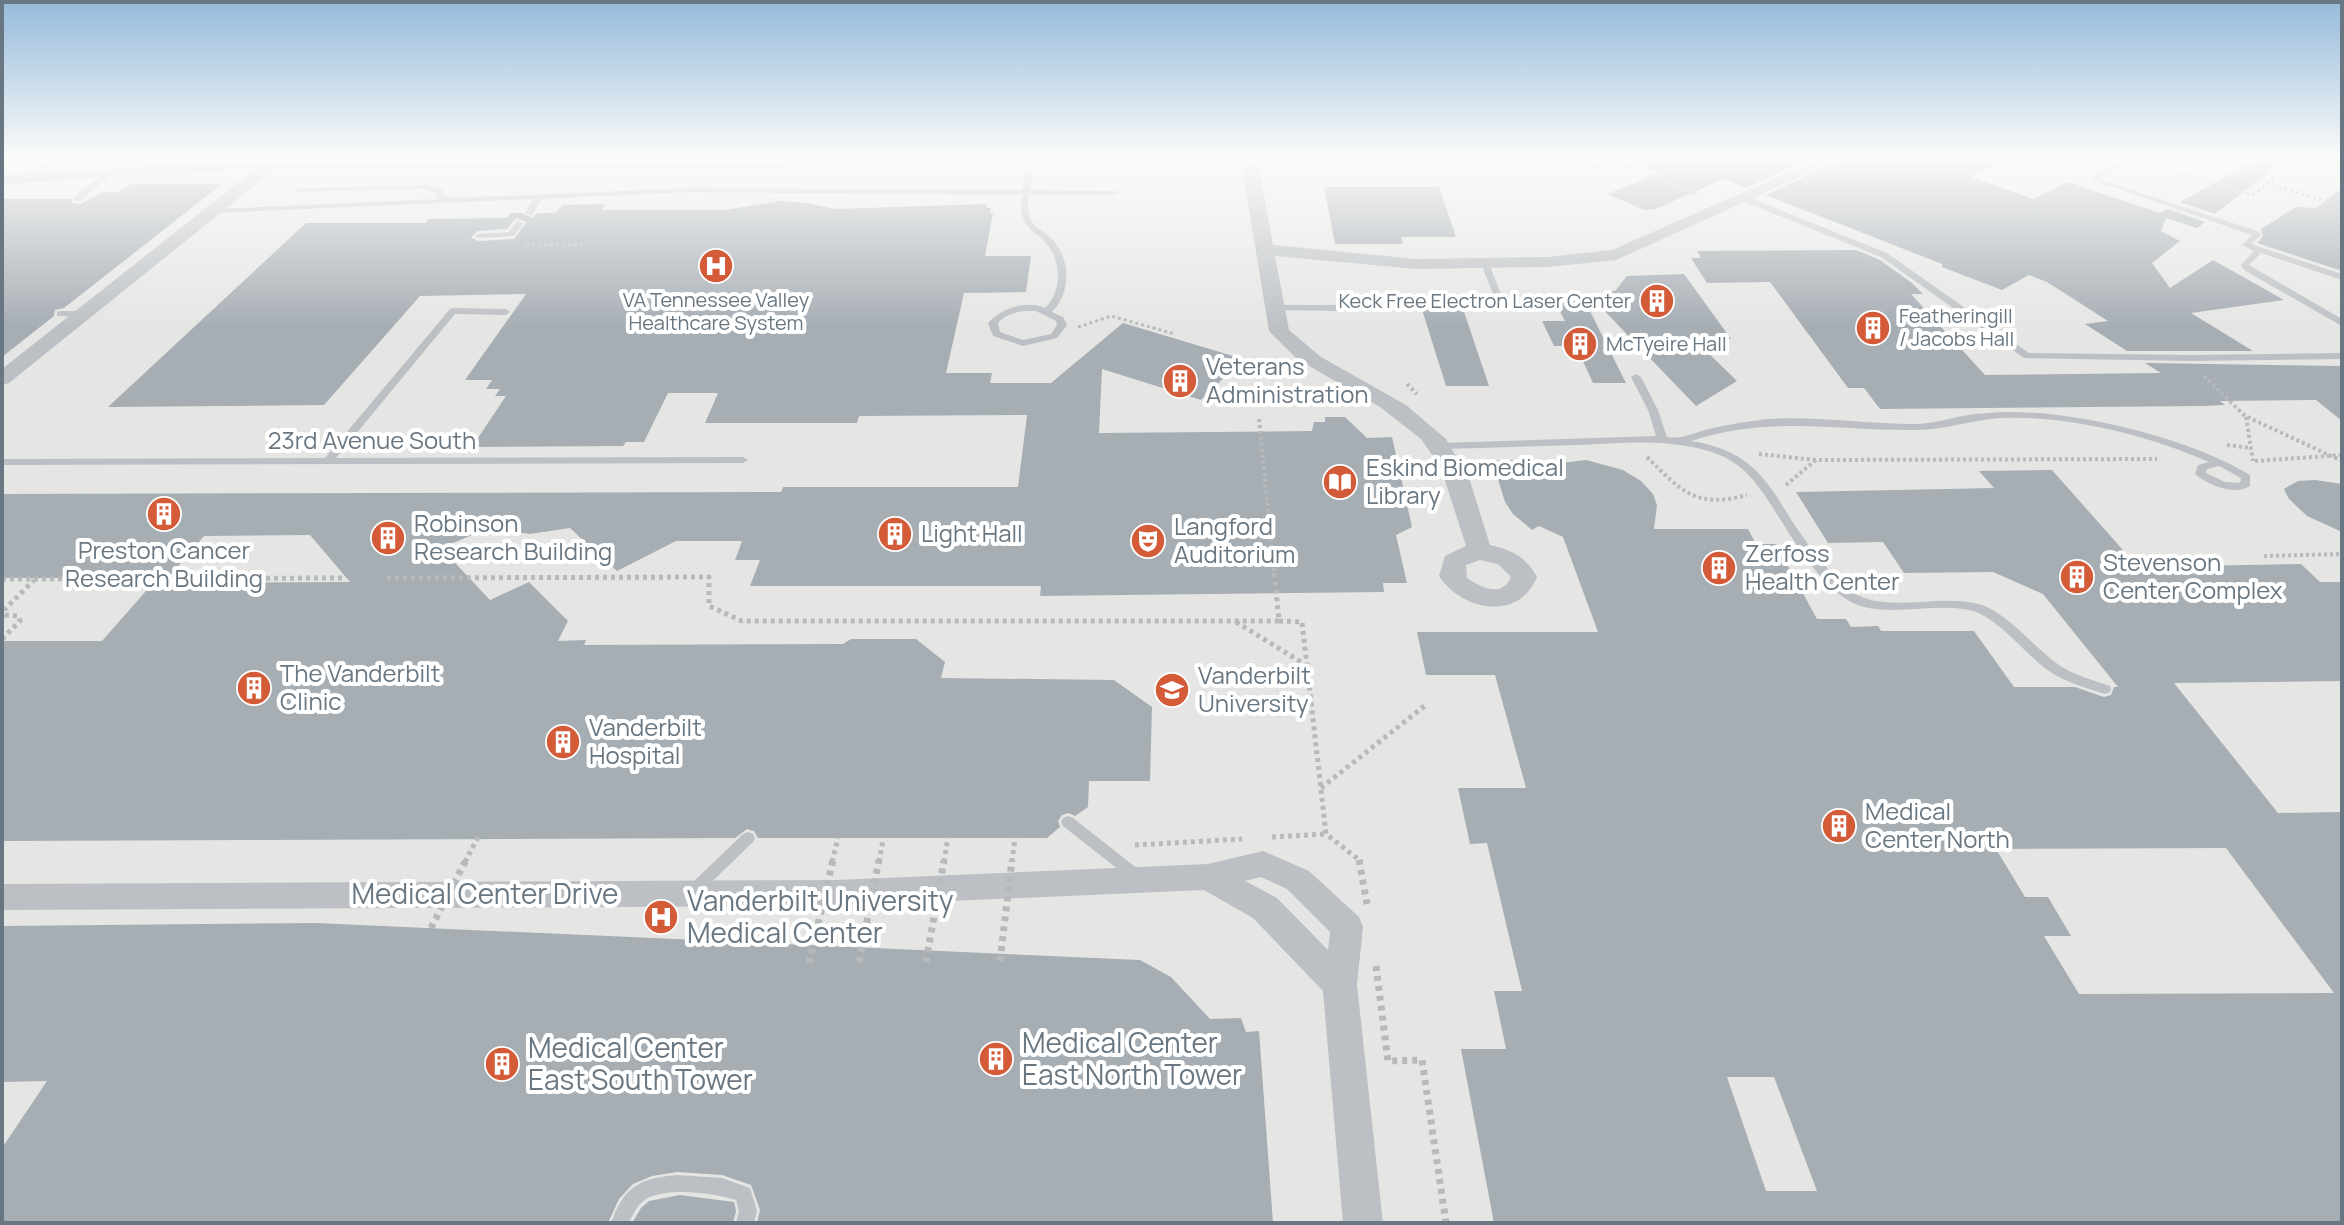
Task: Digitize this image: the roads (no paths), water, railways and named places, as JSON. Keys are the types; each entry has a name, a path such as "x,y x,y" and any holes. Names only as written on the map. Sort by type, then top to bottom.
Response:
{"street":[{"path":"2,379 210,214"},
{"path":"1259,214 1279,331 1289,344 1395,406 1439,446 1462,493 1480,552"},
{"path":"1265,250 1417,264 1485,264 1616,255 1707,214"},
{"name":"Medical Center Drive","path":"2,897 837,893 1208,877 1263,864 1298,880 1347,927 1340,985 1363,1223"},
{"path":"1208,877 1265,908 1340,985"}],"lane":[{"path":"1028,214 1028,220 1050,243 1064,286 1059,302 1047,311 1015,310 998,318 993,329 996,334 1012,342 1045,340 1054,336 1062,325 1055,314 1047,311"},
{"path":"1783,214 1884,255 2027,356 2342,356"},
{"path":"2198,214 2257,234 2246,245 2342,277"},
{"path":"478,236 511,234 520,223"},
{"path":"2259,250 2245,265 2247,268 2342,323"},
{"path":"1485,264 1501,304"},
{"path":"1274,308 1344,308"},
{"path":"328,461 453,311 506,312"},
{"path":"60,314 84,314"},
{"path":"1636,377 1653,410 1662,439"},
{"path":"1681,441 1720,427 1750,422 1787,420 1915,427 1939,426 1967,418 2038,414 2121,430 2214,461"},
{"path":"1439,446 1662,439 1726,453 1762,480 1814,561 1847,595 1871,603 1980,608 2057,670 2105,689"},
{"name":"23rd Avenue South","path":"2,462 743,460"},
{"path":"1068,822 1141,879"},
{"path":"691,893 748,838"},
{"path":"620,1223 624,1210 640,1193 661,1185 729,1186 744,1194 748,1211 745,1223"}],"place":[{"name":"VA Tennessee Valley Healthcare System","path":"716,266"},
{"name":"Keck Free Electron Laser Center","path":"1657,301"},
{"name":"Featheringill / Jacobs Hall","path":"1873,328"},
{"name":"McTyeire Hall","path":"1580,344"},
{"name":"Veterans Administration","path":"1180,381"},
{"name":"Eskind Biomedical Library","path":"1340,482"},
{"name":"Preston Cancer Research Building","path":"164,514"},
{"name":"Light Hall","path":"895,534"},
{"name":"Robinson Research Building","path":"388,538"},
{"name":"Langford Auditorium","path":"1148,541"},
{"name":"Zerfoss Health Center","path":"1719,568"},
{"name":"Stevenson Center Complex","path":"2077,577"},
{"name":"The Vanderbilt Clinic","path":"254,688"},
{"name":"Vanderbilt University","path":"1172,690"},
{"name":"Vanderbilt Hospital","path":"563,742"},
{"name":"Medical Center North","path":"1839,826"},
{"name":"Vanderbilt University Medical Center","path":"661,917"},
{"name":"Medical Center East North Tower","path":"996,1059"},
{"name":"Medical Center East South Tower","path":"502,1064"}]}
